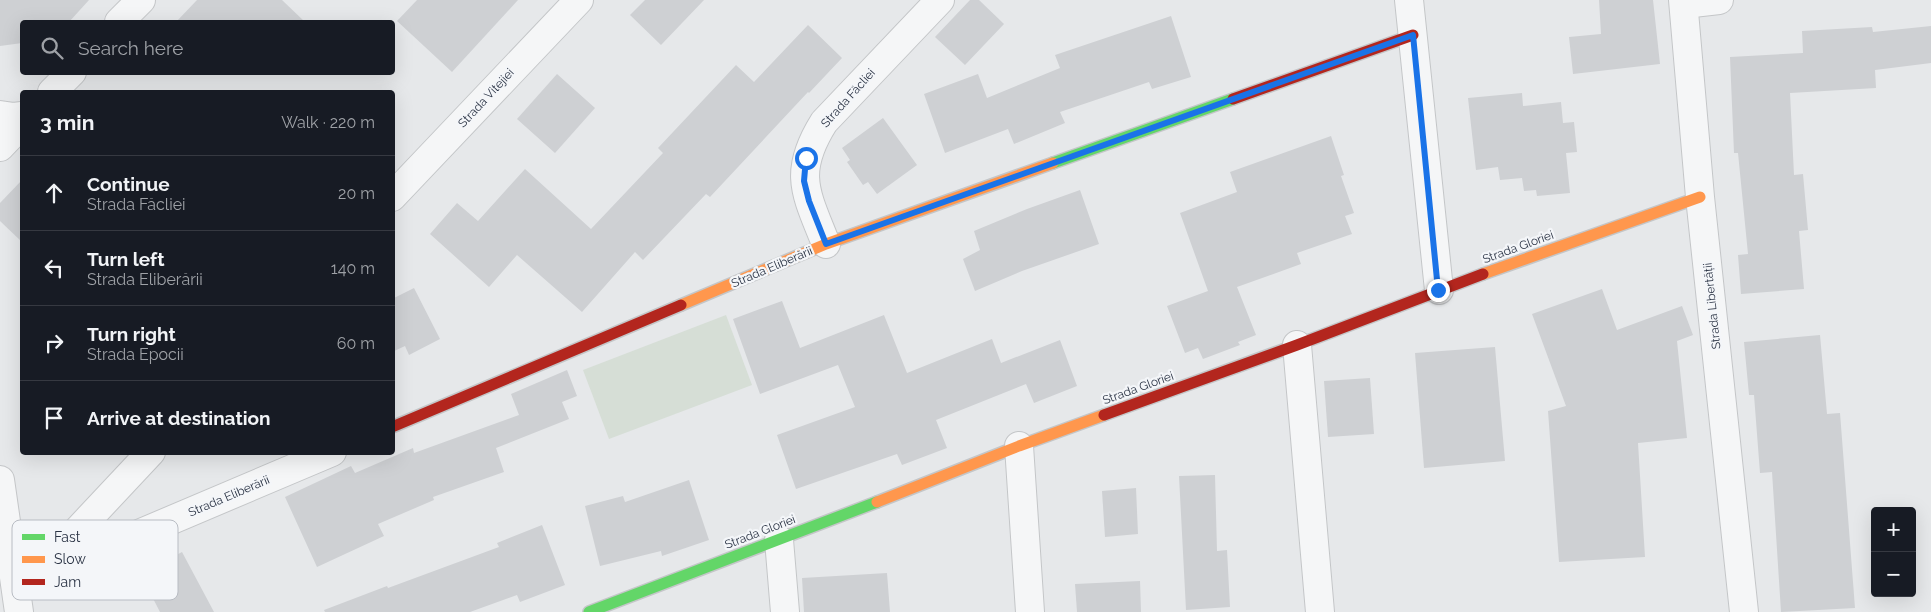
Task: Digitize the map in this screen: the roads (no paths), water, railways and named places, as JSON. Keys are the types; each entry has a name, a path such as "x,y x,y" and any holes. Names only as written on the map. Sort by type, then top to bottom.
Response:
{"street":[{"path":"121,20 140,0"},
{"name":"Strada Vitejiei","path":"395,194 579,0"},
{"name":"Strada Făcliei","path":"826,244 809,201 804,181 806,158 813,139 824,122 940,0"},
{"path":"1409,0 1438,290"},
{"path":"1683,2 1718,0"},
{"name":"Strada Libertății","path":"1683,2 1700,198 1744,612"},
{"name":"Strada Eliberării","path":"395,426 826,244 1413,35"},
{"path":"54,90 69,75"},
{"path":"0,115 14,118 20,116"},
{"path":"0,148 20,126"},
{"name":"Strada Gloriei","path":"588,612 1019,446 1297,345 1438,290 1700,198"},
{"path":"1297,345 1320,612"},
{"path":"1019,446 1030,612"},
{"path":"87,520 148,455"},
{"name":"Strada Eliberării","path":"178,524 326,455"},
{"path":"0,480 2,512 12,566"},
{"path":"779,540 785,612"}]}
